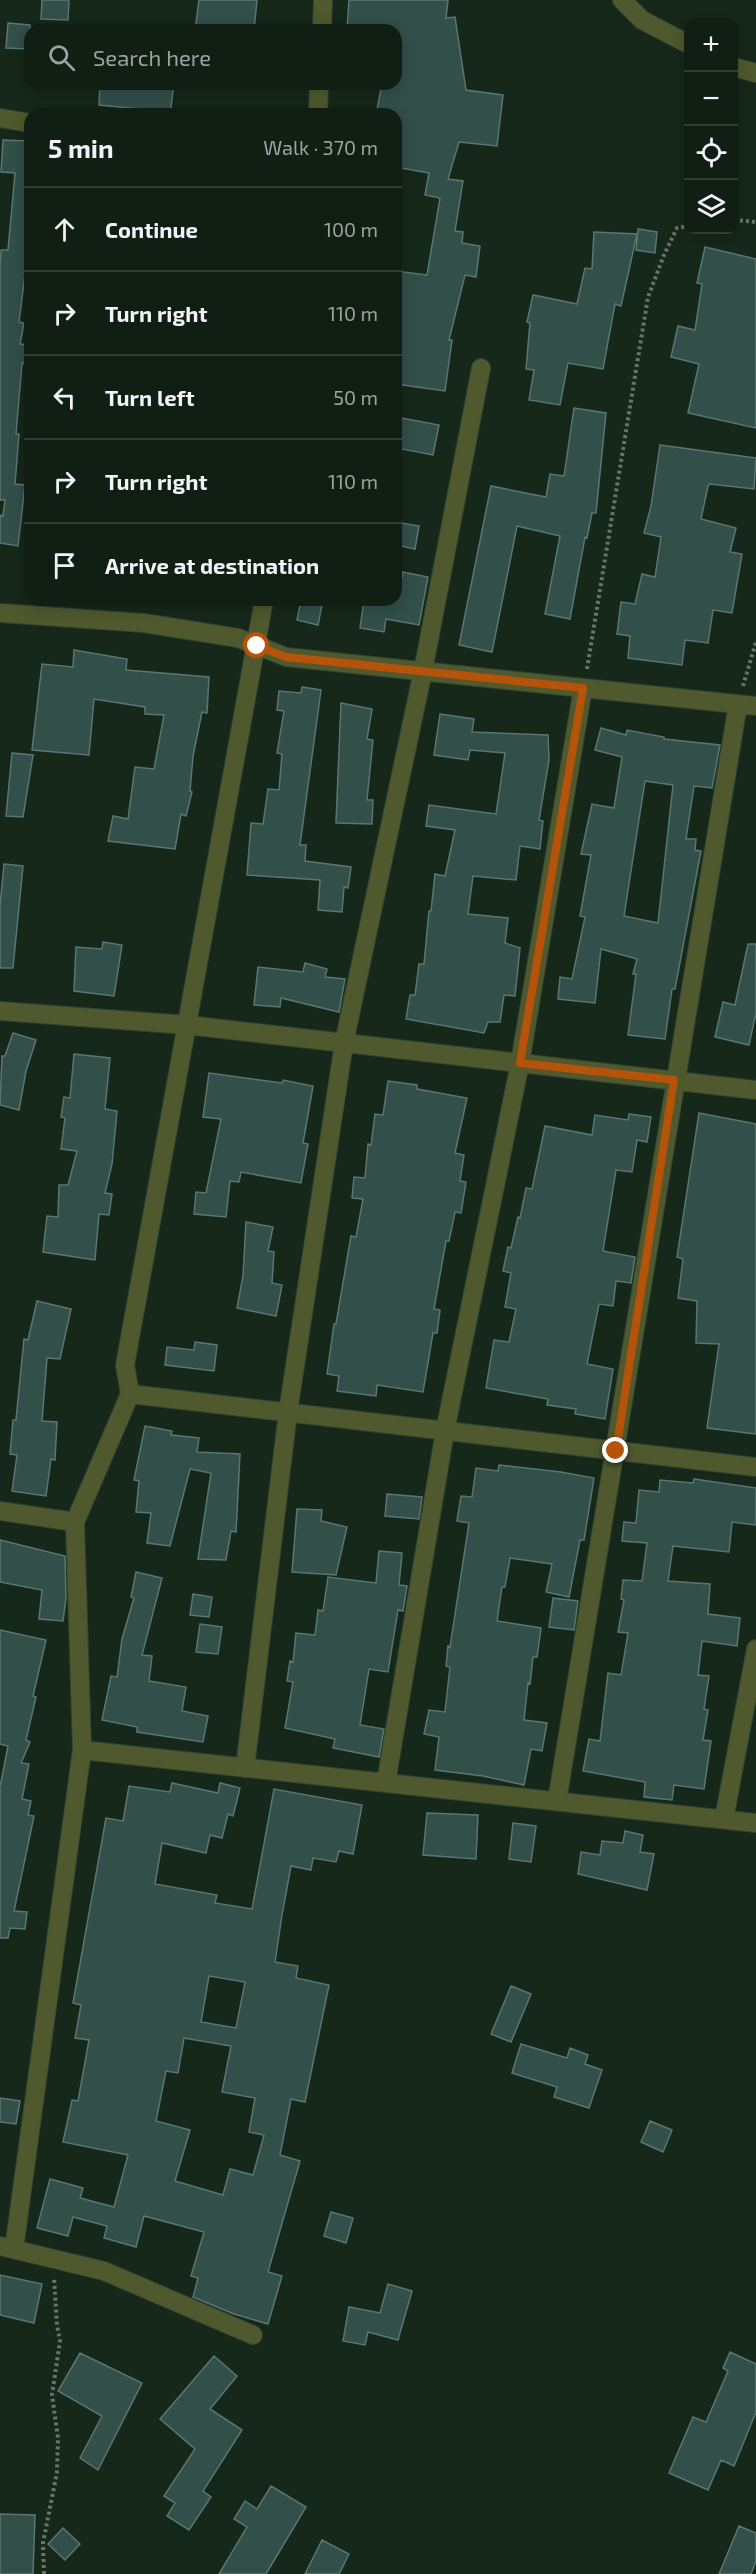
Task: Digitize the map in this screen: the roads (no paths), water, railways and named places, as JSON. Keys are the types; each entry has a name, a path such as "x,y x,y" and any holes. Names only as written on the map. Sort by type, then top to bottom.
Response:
{"street":[{"path":"322,24 323,0"},
{"path":"622,0 642,20 684,42"},
{"path":"738,68 756,73"},
{"path":"318,108 319,90"},
{"path":"0,118 24,122"},
{"path":"245,1768 288,1412 344,1043 423,672 481,368"},
{"path":"253,2335 104,2271 7,2247 82,1750 75,1522 130,1394 125,1365 263,606"},
{"path":"0,613 144,623 238,638 286,657 747,705 674,1080 616,1451 557,1801"},
{"path":"386,1783 445,1431 520,1063 583,688"},
{"path":"0,1011 187,1025 756,1089"},
{"path":"130,1394 756,1467"},
{"path":"0,1511 75,1522"},
{"path":"724,1819 756,1649"},
{"path":"82,1750 756,1823"}]}
